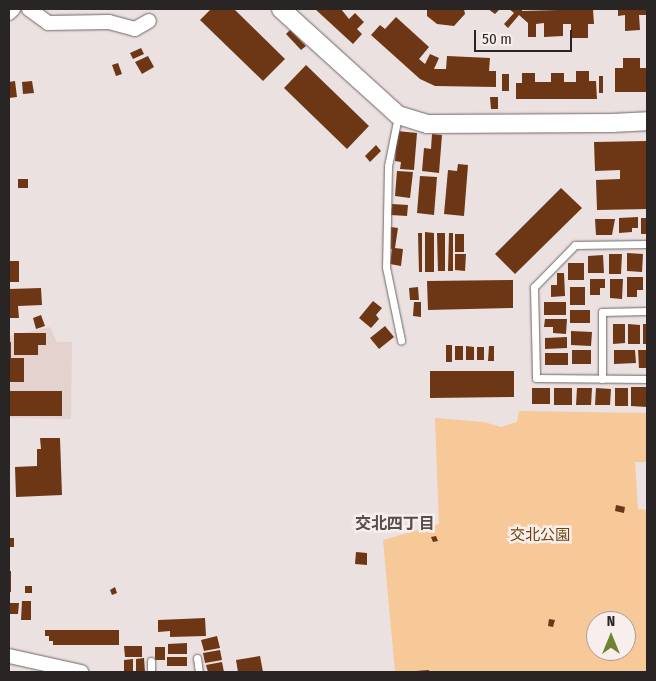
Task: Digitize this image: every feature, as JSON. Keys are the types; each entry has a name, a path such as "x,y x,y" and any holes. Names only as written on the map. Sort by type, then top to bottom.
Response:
{"street":[{"path":"9,13 13,9"},
{"path":"29,9 48,23 110,22 134,29 149,21"},
{"path":"281,9 398,115 428,124 612,123 647,120"},
{"path":"9,656 81,672"}],"lane":[{"path":"398,115 388,166 386,267 401,340"},
{"path":"647,244 575,245 534,286 536,378 647,379"},
{"path":"602,379 602,312 647,311"},
{"path":"197,658 199,672"},
{"path":"150,661 151,672"}],"shaded area":[{"path":"50,327 57,342 72,342 71,419 9,418 9,336"}],"green space":[{"name":"交北公園","path":"519,411 647,413 647,462 635,462 638,509 647,510 647,672 395,672 383,540 439,524 435,418 484,422 501,427 517,422"}],"building":[{"path":"211,9 234,9 285,59 263,81 200,20"},
{"path":"315,9 341,9 349,19 355,13 364,22 357,29 362,34 353,44"},
{"path":"427,9 464,9 465,14 454,26 437,24 427,16"},
{"path":"488,9 500,9 495,14"},
{"path":"509,9 522,9 522,11 593,9 594,24 588,24 588,38 571,38 571,24 563,24 563,36 544,37 544,23 536,24 536,37 528,37 528,23 519,15 508,28 504,24 514,13"},
{"path":"618,9 647,9 647,15 639,15 640,30 625,31 625,15 618,16"},
{"path":"396,17 429,47 419,59 425,64 430,54 439,58 434,69 446,69 447,56 490,58 489,71 496,71 496,87 435,86 420,79 371,35 380,25 385,29"},
{"path":"290,30 306,46 301,50 286,34"},
{"path":"141,48 144,54 133,59 130,53"},
{"path":"148,56 154,67 142,74 135,62"},
{"path":"623,58 640,58 640,68 647,68 647,92 615,92 615,68 623,68"},
{"path":"118,63 122,74 116,76 112,65"},
{"path":"306,65 369,126 347,149 284,88"},
{"path":"576,71 589,71 589,81 596,81 597,99 516,99 516,83 522,83 522,73 535,73 535,82 551,82 551,73 564,73 564,82 576,82"},
{"path":"502,74 509,74 509,91 502,91"},
{"path":"599,76 603,76 603,93 599,93"},
{"path":"15,81 17,97 9,98 9,82"},
{"path":"32,81 34,93 23,94 22,82"},
{"path":"490,97 498,97 498,109 491,109"},
{"path":"397,131 417,133 414,170 400,169 401,162 395,161"},
{"path":"432,134 442,135 439,173 422,171 424,148 431,149"},
{"path":"647,141 647,209 597,210 596,180 620,179 620,170 595,171 594,142"},
{"path":"376,145 381,151 370,162 365,156"},
{"path":"458,164 468,165 464,216 444,214 448,170 457,171"},
{"path":"397,171 413,172 410,198 395,196"},
{"path":"420,176 437,177 434,215 417,213"},
{"path":"18,179 28,179 28,188 18,188"},
{"path":"561,188 582,208 515,274 495,254"},
{"path":"392,204 408,205 407,216 391,215"},
{"path":"638,217 638,228 632,228 632,232 619,233 619,218"},
{"path":"641,218 647,218 647,234 641,234"},
{"path":"595,219 615,219 612,235 596,235"},
{"path":"391,227 398,228 395,248 403,249 401,266 390,264 392,249 388,249"},
{"path":"425,232 434,233 434,272 425,272"},
{"path":"418,233 422,233 422,272 419,272"},
{"path":"437,233 445,233 445,271 438,271"},
{"path":"449,233 453,233 453,271 448,271"},
{"path":"455,234 464,234 464,252 455,252"},
{"path":"627,253 643,254 642,272 627,271"},
{"path":"455,254 466,254 465,271 455,270"},
{"path":"609,254 622,254 621,274 609,274"},
{"path":"603,255 604,273 588,273 588,256"},
{"path":"9,261 19,261 19,282 9,282"},
{"path":"568,263 584,263 584,280 568,280"},
{"path":"557,273 564,273 565,296 551,297 551,285 557,285"},
{"path":"627,277 643,277 643,290 637,290 637,297 627,297"},
{"path":"590,279 605,279 605,288 600,288 600,295 590,295"},
{"path":"610,279 623,279 622,299 610,298"},
{"path":"513,280 513,308 428,310 427,281"},
{"path":"418,287 419,300 410,300 409,288"},
{"path":"570,287 585,287 585,305 570,305"},
{"path":"41,288 42,305 18,306 19,318 9,318 9,289"},
{"path":"373,301 382,308 376,315 379,319 371,328 359,318"},
{"path":"414,302 421,302 421,317 413,316"},
{"path":"544,302 566,302 566,315 544,315"},
{"path":"570,310 590,310 590,323 570,323"},
{"path":"41,315 45,326 36,329 33,318"},
{"path":"545,319 567,319 566,334 553,333 553,327 544,327"},
{"path":"613,324 625,324 625,343 613,344"},
{"path":"628,324 640,325 640,344 628,344"},
{"path":"643,324 647,324 647,344 643,344"},
{"path":"385,326 394,337 379,349 370,338"},
{"path":"571,331 592,332 591,346 571,345"},
{"path":"14,333 46,333 46,345 38,345 38,355 14,355"},
{"path":"567,337 567,348 545,349 545,338"},
{"path":"9,342 11,342 11,358 24,358 24,382 9,382"},
{"path":"446,345 452,345 452,362 446,362"},
{"path":"455,346 463,346 463,360 455,360"},
{"path":"466,346 474,347 474,360 466,360"},
{"path":"489,346 494,346 494,361 488,361"},
{"path":"477,347 484,347 484,360 477,360"},
{"path":"572,350 591,350 591,364 572,364"},
{"path":"614,350 635,350 636,363 614,364"},
{"path":"638,350 647,350 647,368 639,368"},
{"path":"545,353 568,353 568,365 545,365"},
{"path":"430,371 514,371 514,397 430,398"},
{"path":"631,387 647,387 647,407 631,406"},
{"path":"532,388 550,388 550,404 532,404"},
{"path":"554,388 572,388 572,405 554,405"},
{"path":"577,388 592,388 591,405 576,405"},
{"path":"596,388 611,389 610,405 595,405"},
{"path":"615,388 628,388 628,406 615,406"},
{"path":"9,391 62,391 62,416 9,416"},
{"path":"40,438 60,438 62,495 16,497 15,467 37,466 37,449 41,449"},
{"path":"616,505 625,507 624,513 615,511"},
{"path":"436,536 438,541 433,542 431,537"},
{"path":"9,538 14,538 14,547 9,547"},
{"path":"356,552 367,553 367,565 355,564"},
{"path":"9,571 11,571 11,592 9,592"},
{"path":"25,586 32,586 32,593 25,593"},
{"path":"115,587 117,593 112,595 110,590"},
{"path":"22,601 31,601 31,620 21,620"},
{"path":"9,603 19,603 18,614 9,614"},
{"path":"205,618 206,636 170,637 170,631 158,632 158,620"},
{"path":"549,619 555,620 553,627 548,626"},
{"path":"45,630 119,630 119,645 53,645 53,641 49,641 49,636 45,636"},
{"path":"217,636 220,648 204,651 201,640"},
{"path":"187,643 187,654 168,654 168,644"},
{"path":"124,646 142,646 142,657 125,657"},
{"path":"155,647 165,647 165,660 155,660"},
{"path":"220,650 222,660 205,663 203,653"},
{"path":"260,656 263,672 238,672 236,660"},
{"path":"167,657 187,657 187,666 167,666"},
{"path":"144,658 145,672 136,672 136,659"},
{"path":"133,659 133,672 124,672 124,660"},
{"path":"222,662 224,672 208,672 206,665"},
{"path":"429,670 429,672 416,672 416,671"}],"district":[{"name":"交北四丁目","path":"395,524"}]}
